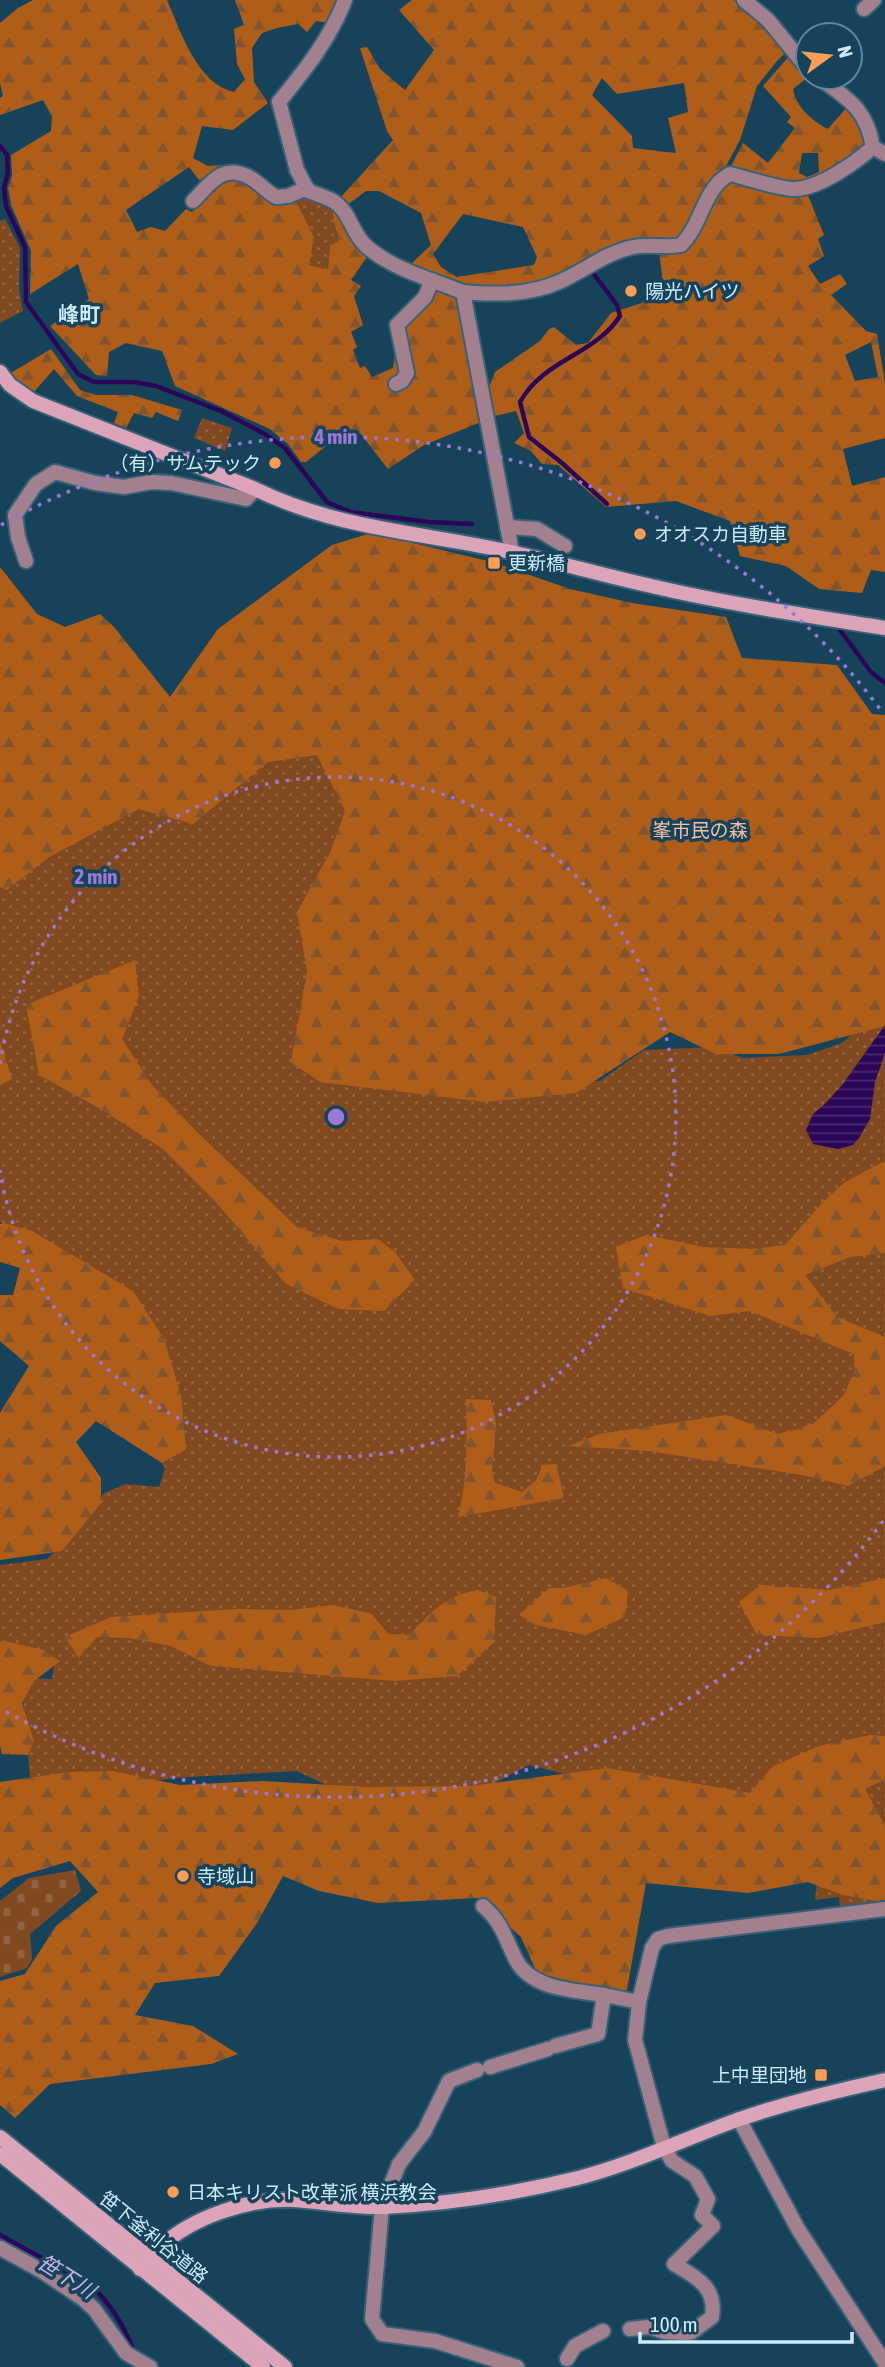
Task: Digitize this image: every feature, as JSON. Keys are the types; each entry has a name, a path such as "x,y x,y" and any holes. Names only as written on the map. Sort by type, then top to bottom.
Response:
{"street":[{"path":"345,0 323,44 279,102 297,170 307,188 335,202 344,211 354,232 371,249 402,268 463,292 529,292 560,282 603,258 634,247 681,245 690,237 709,196 723,178 730,174 794,189 808,187 862,157 879,151 858,107 837,91"},
{"path":"744,0 768,20 794,52"},
{"path":"193,201 220,174 230,172 248,177 276,197 288,196 307,188"},
{"path":"396,384 402,382 407,373 397,325 425,298 432,280"},
{"path":"463,292 512,552"},
{"path":"0,372 10,385 33,401 284,503 361,526 512,552 662,589 885,628"},
{"path":"26,561 18,537 15,515 36,484 55,472 105,485 124,487 151,482 171,483 246,499 255,489"},
{"path":"507,527 537,529 565,546"},
{"path":"483,1906 499,1922 517,1962 531,1977 553,1986 639,2003"},
{"path":"631,2329 649,2327 665,2332 692,2332 712,2317 713,2305 703,2282 674,2264 713,2226 702,2215 708,2199 695,2176 672,2161 664,2147 635,2040 639,2003 652,1948 658,1939 885,1909"},
{"path":"517,2367 435,2341 382,2334 372,2319 382,2207 399,2164 425,2132 449,2081 483,2068 598,2034 604,1995"},
{"path":"145,2264 159,2248 210,2217 268,2201 292,2200 382,2207 472,2198 578,2178 635,2160 739,2119 885,2080"},
{"path":"739,2119 798,2229 885,2363"},
{"name":"笹下釜利谷道路","path":"0,2137 263,2367"},
{"name":"笹下釜利谷道路","path":"0,2154 285,2367"},
{"path":"0,2248 40,2270 83,2299 94,2309 126,2353 150,2367"},
{"path":"567,2360 575,2346 603,2331"}],"green space":[{"path":"33,0 167,0 200,68 221,87 234,92 245,79 237,64 234,29 244,25 235,0 340,0 330,23 316,21 307,32 298,24 262,33 252,48 254,82 268,103 233,130 202,126 193,158 208,166 223,165 230,175 240,178 261,197 277,202 305,192 308,196 297,203 314,237 309,265 328,270 330,245 338,242 332,210 369,254 351,280 361,286 354,296 363,325 351,332 357,347 353,350 360,368 365,366 372,377 393,368 395,353 390,331 410,321 436,285 459,294 474,397 481,422 424,445 388,469 360,433 340,435 306,462 301,462 288,444 270,429 175,386 162,351 126,343 109,352 107,376 96,375 50,326 89,299 78,264 30,294 31,251 11,205 8,187 12,176 11,155 51,131 52,117 43,100 0,115 0,98 3,96 0,83 0,23","holes":["189,167 210,194 192,212 186,209 165,231 151,227 137,232 126,210"]},
{"path":"412,0 734,0 762,21 787,51 757,86 740,140 719,179 679,241 635,242 558,277 528,287 464,287 410,265 431,245 421,213 379,191 366,191 347,205 340,198 393,140 387,131 360,48 367,47 380,69 405,90 434,50 399,10","holes":["602,78 617,94 684,83 688,112 668,118 676,153 633,148 632,136 592,95","463,214 523,227 537,257 534,265 457,277 441,267 433,254"]},
{"path":"791,54 794,58 793,89 801,107 811,118 828,129 847,107 862,126 866,149 807,183 795,184 728,172 743,143 768,163 795,128 787,122 791,117 763,86","holes":["802,153 818,153 819,172 807,177 799,173"]},
{"path":"731,178 807,193 824,235 818,239 824,256 808,266 820,284 840,274 847,284 831,295 866,331 877,334 885,383 885,438 843,449 852,486 885,477 885,572 871,570 862,593 819,589 786,566 740,556 730,521 676,501 606,507 558,465 542,464 531,451 514,443 524,433 516,411 490,417 488,390 495,372 540,341 549,329 554,327 576,345 588,343 611,313 642,303 663,283 659,250 683,247 721,184","holes":["871,342 878,377 855,381 845,355"]},
{"path":"308,196 332,210 338,243 330,245 328,271 308,265 314,237 297,203"},
{"path":"5,219 20,248 19,289 23,311 0,323 0,221"},
{"path":"51,349 80,390 96,395 132,395 182,410 178,421 156,412 152,418 134,413 126,428 114,423 118,412 77,396 54,369 33,393 9,374"},
{"path":"202,418 232,428 225,451 194,438"},
{"name":"峯市民の森","path":"371,533 492,562 570,589 632,603 726,617 742,658 837,665 872,714 885,715 885,1026 779,1054 716,1054 670,1032 576,1093 485,1102 320,1082 291,1062 307,972 297,912 330,853 345,811 317,755 268,762 193,824 139,809 49,857 7,890 0,887 0,567 37,614 65,627 100,614 114,627 170,697 218,629 332,545"},
{"path":"326,750 486,1083 600,1081 644,1050 714,1047 743,1058 807,1055 842,1043 885,1005 885,1902 840,1909 839,1897 815,1900 817,1881 584,1779 529,1765 474,1794 340,1791 296,1771 173,1778 52,1797 30,1777 21,1678 52,1679 55,1657 0,1648 0,1565 47,1559 81,1527 104,1493 126,1484 159,1487 165,1468 21,1236 0,1222 0,866 93,805 218,788 290,751"},
{"path":"135,960 139,996 122,1039 152,1085 198,1133 297,1227 342,1241 378,1239 395,1252 415,1280 384,1311 338,1309 286,1284 214,1200 163,1149 99,1108 39,1075 26,1005"},
{"path":"0,1041 12,1079 0,1085"},
{"path":"885,1161 885,1253 850,1257 805,1275 837,1317 885,1337 885,1466 848,1486 802,1475 649,1451 568,1446 599,1434 726,1415 778,1434 813,1424 844,1395 854,1372 854,1354 749,1311 710,1316 623,1288 616,1247 646,1235 704,1247 750,1249 785,1245 822,1203 845,1182"},
{"path":"0,1224 32,1231 133,1291 164,1339 181,1395 186,1449 162,1463 96,1421 76,1442 101,1478 101,1503 62,1551 0,1560 0,1413 29,1366 0,1341 0,1295 13,1295 20,1268 0,1262"},
{"path":"466,1399 491,1400 496,1423 492,1472 495,1483 522,1492 536,1480 543,1465 556,1464 564,1498 458,1517 465,1473"},
{"path":"606,1578 628,1591 625,1617 586,1635 536,1625 519,1615 549,1588 564,1588"},
{"path":"885,1578 885,1622 819,1638 757,1635 739,1602 761,1585 829,1590"},
{"path":"478,1590 496,1597 494,1642 457,1676 395,1681 211,1666 171,1646 130,1638 97,1637 79,1658 65,1637 111,1617 236,1609 291,1610 333,1605 372,1614 388,1634 409,1635 447,1601 466,1592"},
{"path":"0,1642 44,1650 60,1661 33,1682 22,1703 34,1741 28,1755 2,1754 0,1746"},
{"path":"870,1735 885,1736 885,1779 865,1789 885,1826 885,1900 843,1895 808,1882 748,1893 646,1883 626,1995 537,1973 521,1937 478,1898 378,1903 319,1891 283,1876 257,1923 219,1976 155,1983 135,2015 193,2026 238,2054 211,2064 50,2084 15,2118 0,2105 0,1981 25,1974 56,1926 98,1892 70,1861 13,1878 0,1888 0,1782 69,1772 112,1771 180,1785 263,1781 366,1787 471,1786 607,1768 750,1793 773,1766 819,1746"},
{"path":"75,1870 81,1891 30,1934 32,1959 27,1968 0,1977 0,1901 29,1878"}],"shaded area":[{"path":"885,1025 885,1053 875,1082 870,1119 859,1138 853,1145 838,1149 813,1144 806,1130 813,1114 842,1085"}],"waterway":[{"path":"0,146 7,155 8,172 4,188 6,206 25,247 26,302 78,374 94,382 134,382 156,386 221,411 285,448 327,502 350,512 429,522 472,524"},
{"path":"593,273 617,305 620,316 597,340 542,376 520,402 529,437 607,504"},
{"path":"840,630 871,672 885,683"},
{"name":"笹下川","path":"0,2235 89,2284 116,2315 134,2352"}],"place":[{"name":"陽光ハイツ","path":"631,291"},
{"name":"（有）サムテック","path":"275,463"},
{"name":"オオスカ自動車","path":"640,534"},
{"name":"更新橋","path":"494,563"},
{"name":"寺域山","path":"183,1876"},
{"name":"上中里団地","path":"821,2075"},
{"name":"日本キリスト改革派 横浜教会","path":"173,2192"}],"district":[{"name":"峰町","path":"79,314"}]}
